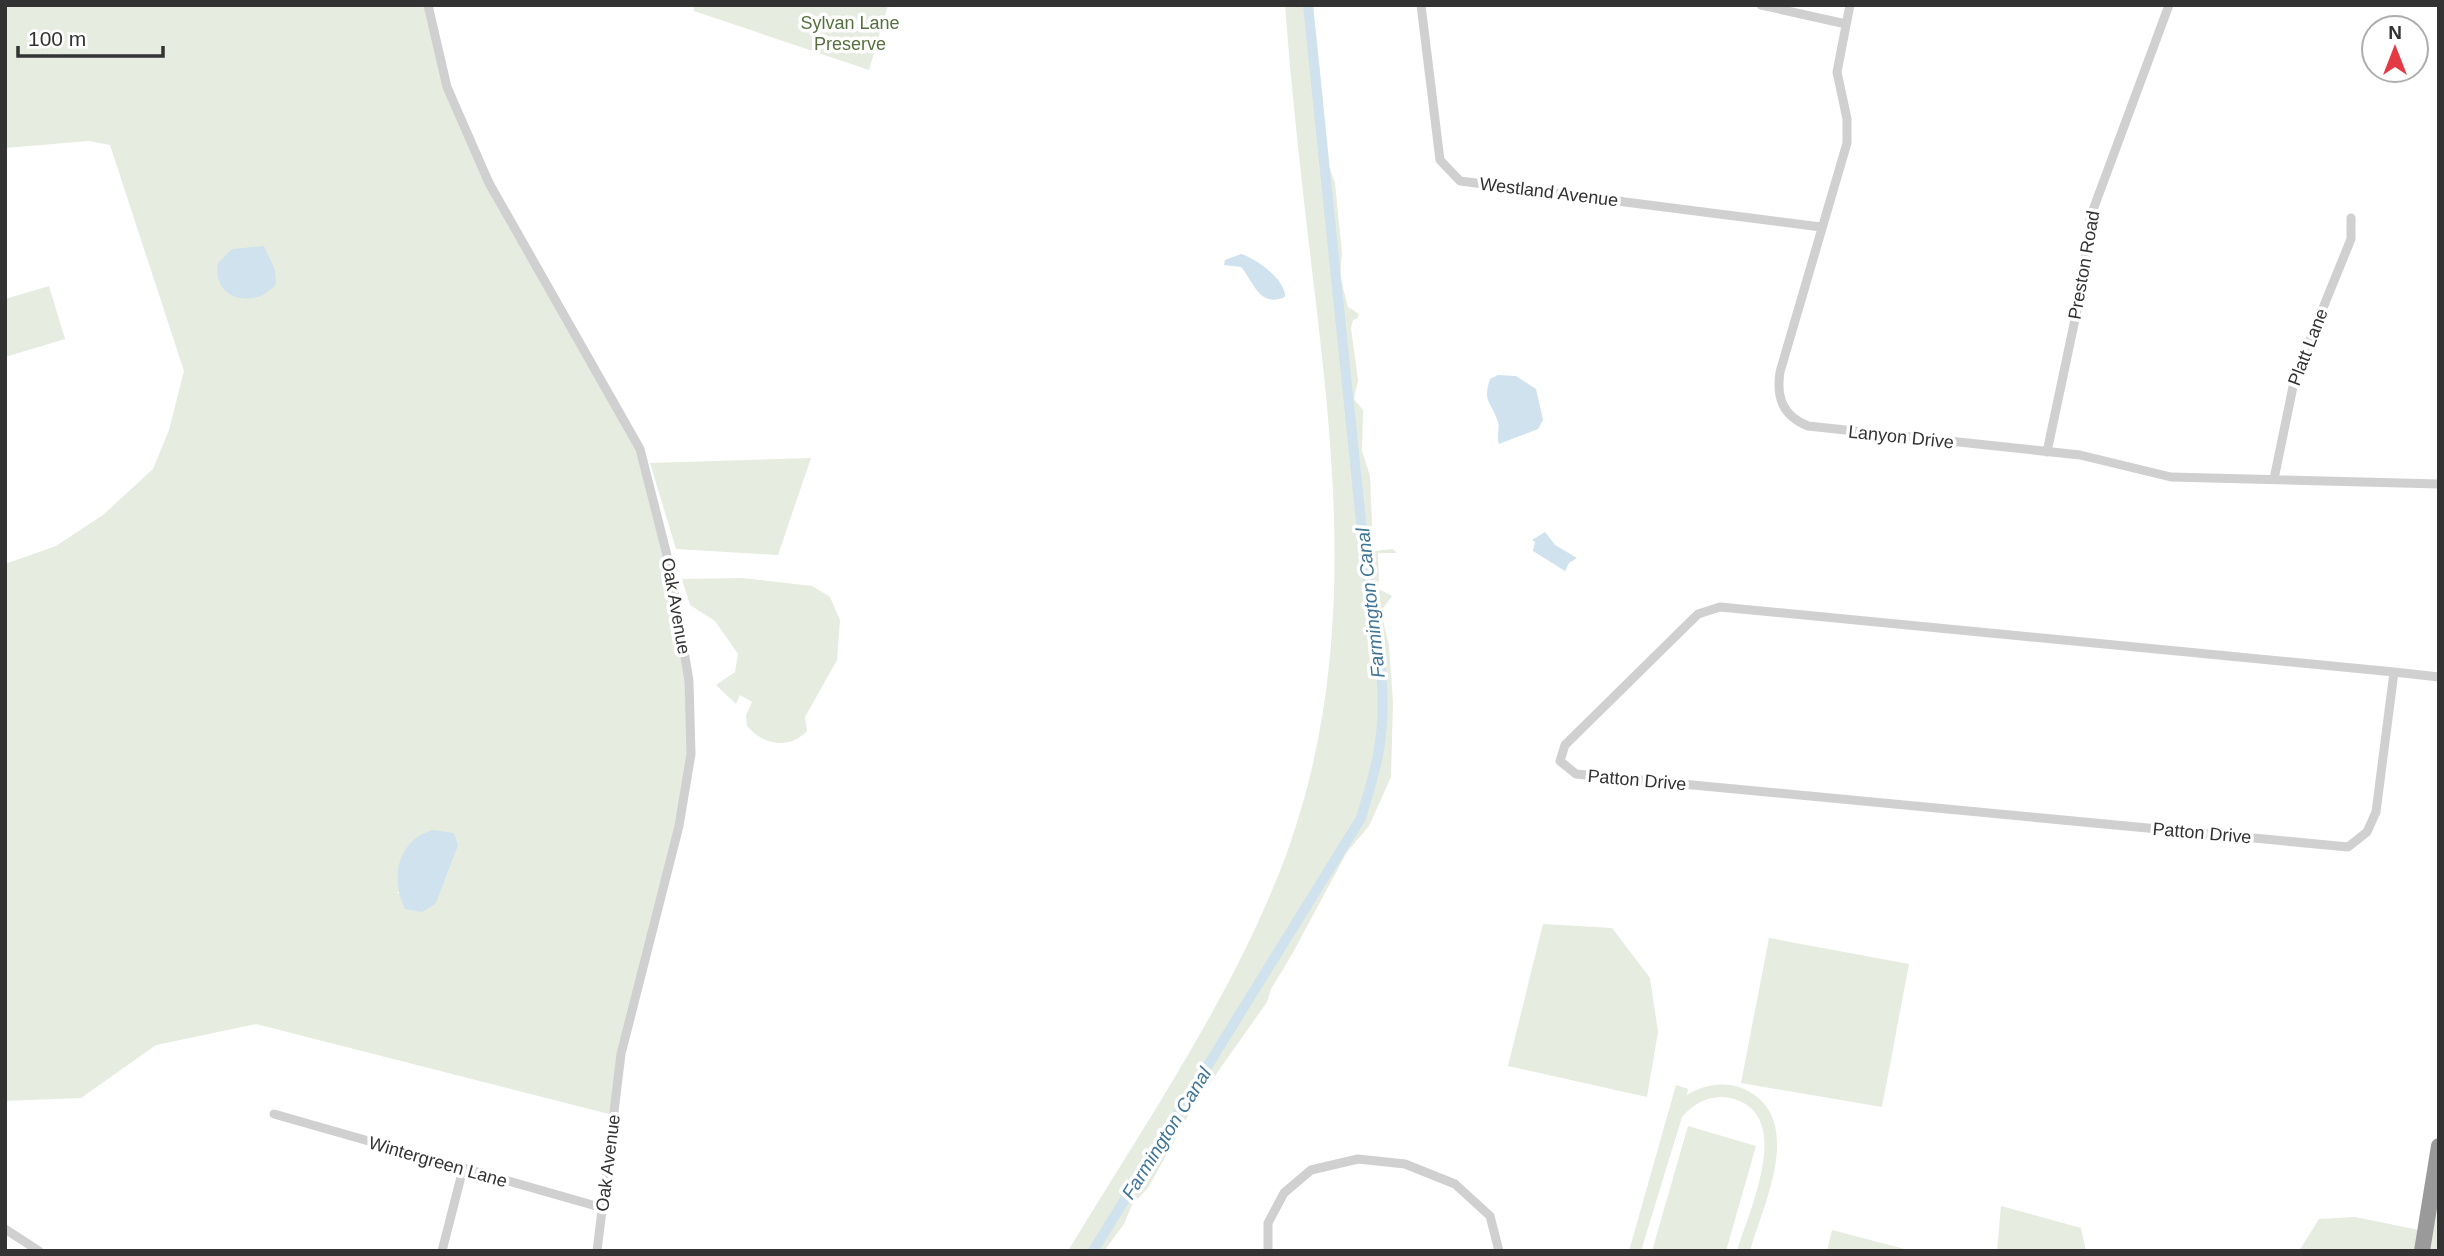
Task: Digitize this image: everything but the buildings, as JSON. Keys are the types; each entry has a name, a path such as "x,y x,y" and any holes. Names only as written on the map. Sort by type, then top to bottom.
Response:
{"highway":[{"path":"2422,1251 2439,1146"}],"street":[{"name":"Oak Avenue","path":"428,5 447,87 489,183 640,449 670,567 689,681 691,754 680,826 621,1054 597,1251"},
{"name":"Westland Avenue","path":"1421,5 1440,160 1460,181 1822,227"},
{"path":"1761,5 1846,24"},
{"name":"Lanyon Drive","path":"1850,5 1837,72 1847,119 1847,143 1780,372 1779,394 1788,415 1808,426 1826,429 2095,457 2152,475 2439,484"},
{"name":"Preston Road","path":"2047,452 2082,285 2090,218 2169,5"},
{"name":"Platt Lane","path":"2274,480 2295,377 2351,239 2351,218"},
{"name":"Patton Drive","path":"2393,672 2376,812 2367,832 2347,847 1576,774 1560,761 1565,745 1698,614 1720,607 2393,672 2439,677"},
{"name":"Wintergreen Lane","path":"274,1114 603,1208"},
{"path":"1268,1251 1268,1223 1284,1193 1311,1170 1358,1159 1405,1164 1455,1184 1490,1216 1499,1251"},
{"path":"442,1251 463,1169"},
{"path":"7,1233 39,1251"}],"green space":[{"path":"5,5 428,5 447,87 489,183 640,449 670,567 689,681 691,754 679,826 621,1054 613,1115 256,1024 156,1045 81,1098 5,1101 5,564 56,546 103,515 153,469 169,430 184,371 110,145 89,141 5,148","holes":["458,846 438,898 397,893"]},
{"name":"Sylvan Lane Preserve","path":"693,5 888,5 869,70 694,11"},
{"path":"1285,5 1313,6 1323,102 1325,156 1335,183 1342,253 1340,276 1348,307 1359,314 1357,319 1353,320 1351,328 1358,380 1354,399 1363,410 1362,451 1370,476 1373,548 1375,551 1393,549 1397,553 1378,553 1379,589 1392,596 1381,611 1389,646 1393,702 1391,777 1369,826 1347,852 1271,989 1267,1002 1193,1107 1148,1188 1132,1205 1124,1224 1104,1251 1068,1251 1189,1054 1244,952 1289,847 1310,777 1324,708 1332,638 1333,499 1329,429"},
{"path":"49,286 65,339 5,357 5,299"},
{"path":"811,458 778,555 676,549 650,463"},
{"path":"742,578 812,586 830,597 840,620 837,660 805,717 807,731 792,741 776,743 753,732 747,726 746,715 752,702 740,695 736,704 716,685 735,672 738,654 715,621 690,605 682,579"},
{"path":"1543,924 1612,928 1650,978 1658,1032 1647,1097 1508,1066"},
{"path":"1769,938 1909,964 1882,1107 1741,1083"},
{"path":"1676,1085 1688,1089 1687,1095 1715,1085 1744,1089 1763,1102 1773,1120 1777,1141 1776,1163 1750,1251 1737,1251 1763,1164 1761,1122 1750,1107 1730,1098 1716,1097 1703,1101 1682,1117 1641,1251 1629,1251"},
{"path":"1688,1126 1756,1146 1726,1251 1652,1251"},
{"path":"2439,1146 2439,1251 2299,1251 2319,1219 2355,1217 2424,1231"},
{"path":"2001,1206 2081,1228 2086,1251 1997,1251"},
{"path":"1832,1230 1912,1251 1827,1251"}],"water":[{"path":"264,246 275,270 276,284 258,297 247,299 228,293 221,286 218,263 232,249"},
{"path":"1241,254 1269,271 1281,284 1285,297 1269,299 1263,296 1241,267 1224,265 1225,260"},
{"path":"1498,375 1516,376 1536,389 1543,420 1538,429 1499,444 1498,422 1487,393 1490,379"},
{"path":"1545,532 1555,545 1577,558 1569,563 1565,571 1533,551 1535,542 1532,540"},
{"path":"433,830 454,833 458,846 435,904 422,912 405,909 398,885 400,862 411,842"}],"waterway":[{"name":"Farmington Canal","path":"1093,1251 1361,818 1378,755 1383,709 1380,663 1366,570 1308,5"}]}
